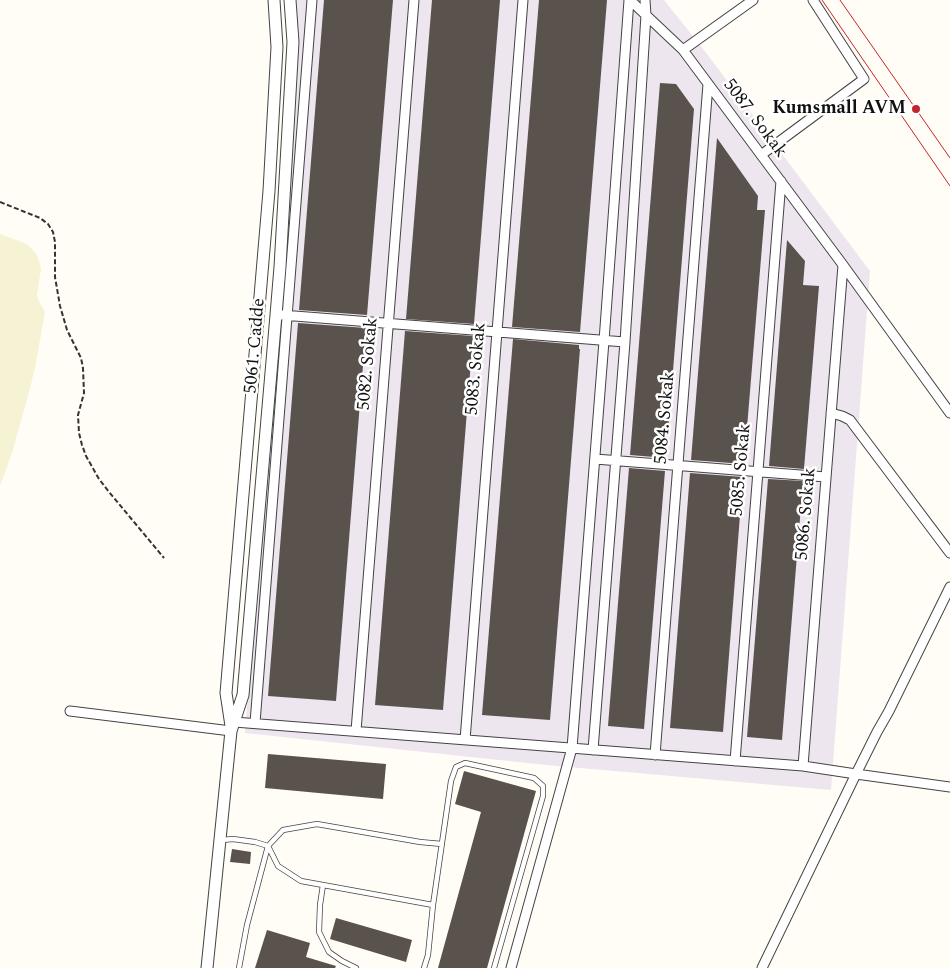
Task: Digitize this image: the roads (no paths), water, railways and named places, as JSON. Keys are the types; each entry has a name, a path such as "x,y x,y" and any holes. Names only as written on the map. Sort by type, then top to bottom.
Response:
{"street":[{"name":"5061. Cadde","path":"233,726 226,693 268,191 277,47 274,0"},
{"name":"5061. Cadde","path":"233,726 243,695 282,315 281,257 293,42 290,0"},
{"path":"255,723 282,315 312,0"},
{"name":"5082. Sokak","path":"356,731 414,0"},
{"name":"5083. Sokak","path":"464,740 523,0"},
{"path":"512,968 572,748 629,0"},
{"name":"5087. Sokak","path":"629,0 682,50 781,181 950,413"},
{"path":"593,750 626,342 646,15 645,0"},
{"path":"682,50 753,0"},
{"path":"761,155 864,79 814,0"},
{"name":"5084. Sokak","path":"655,755 708,84"},
{"name":"5085. Sokak","path":"735,761 781,181"},
{"name":"5086. Sokak","path":"803,766 843,265"},
{"path":"282,315 626,342"},
{"path":"831,413 850,420 950,553"},
{"path":"595,459 826,477"},
{"path":"762,968 856,774 950,587"},
{"path":"70,711 233,726 255,723 803,766 950,788"},
{"path":"207,968 233,726"}],"lane":[{"path":"424,968 428,955 433,905 451,781 456,767 465,763 534,778 543,786 543,796 494,968"},
{"path":"239,968 247,925 268,846 283,830 317,824 420,842 442,844"},
{"path":"220,840 233,839 268,846 278,866 301,881 433,905"},
{"path":"323,885 319,932 329,952 356,968"}],"tram line":[{"path":"822,0 950,186"},
{"path":"840,0 950,158"}],"place":[{"name":"Kumsmall AVM","path":"916,109"}]}
